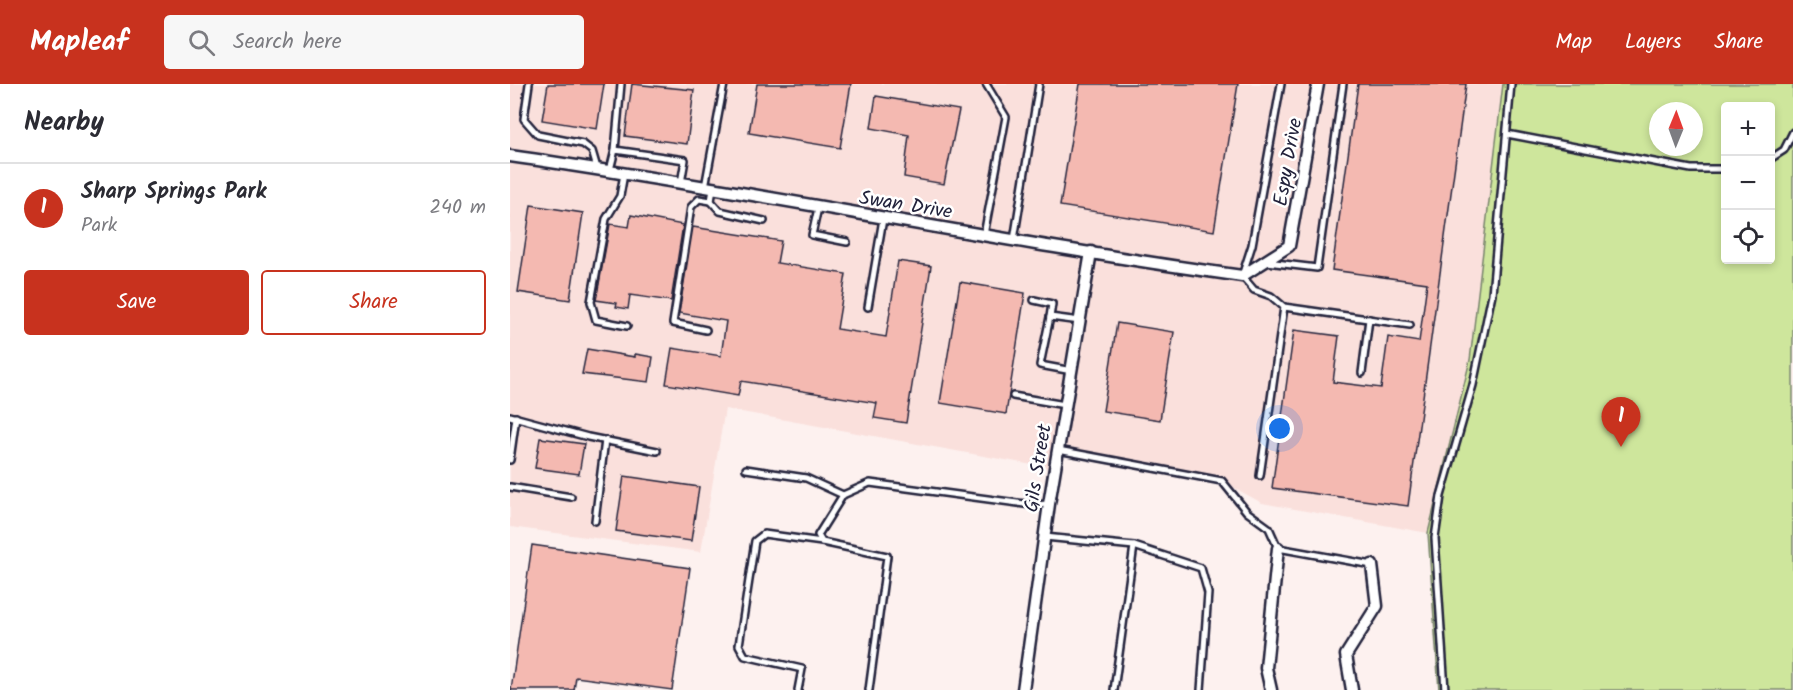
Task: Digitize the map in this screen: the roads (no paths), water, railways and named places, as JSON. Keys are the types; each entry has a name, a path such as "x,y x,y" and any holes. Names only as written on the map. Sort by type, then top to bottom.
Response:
{"street":[{"name":"Espy Drive","path":"1267,262 1289,246 1318,84"},
{"name":"Swan Drive","path":"510,156 610,170 883,219 1242,276"},
{"name":"Gils Street","path":"1023,690 1049,504 1091,252"},
{"path":"1242,276 1267,262"},
{"path":"1271,690 1266,668 1278,548"},
{"path":"1352,690 1346,655 1377,606 1372,565"}],"lane":[{"path":"529,84 524,118 538,135 583,144 592,151 597,168"},
{"path":"610,170 615,150 621,84"},
{"path":"724,84 709,188 711,201 720,211 764,221"},
{"path":"984,235 1006,117 986,84"},
{"path":"1014,240 1039,84"},
{"path":"1281,84 1252,245 1242,276 1254,290 1271,296 1284,307 1410,325"},
{"path":"1267,262 1317,268 1343,84"},
{"path":"1445,690 1435,538 1441,496 1473,385 1492,294 1511,84"},
{"path":"1775,156 1784,150 1793,132"},
{"path":"1507,134 1691,170 1721,169"},
{"path":"615,150 685,160 681,183"},
{"path":"624,173 620,196 606,219 591,302 596,320 627,326"},
{"path":"706,330 673,323 691,207 699,199 711,201"},
{"path":"818,208 812,235 847,242"},
{"path":"868,307 883,219"},
{"path":"1034,300 1052,304 1040,365 1072,371"},
{"path":"1260,476 1284,307"},
{"path":"1050,317 1080,321"},
{"path":"1362,373 1369,319"},
{"path":"1013,396 1066,405"},
{"path":"510,460 513,416 657,451"},
{"path":"594,521 605,440"},
{"path":"1058,450 1222,481 1247,512 1269,528 1278,548 1372,565"},
{"path":"746,469 806,478 843,495"},
{"path":"822,542 818,535 843,495 870,483 1020,503 1049,504"},
{"path":"510,487 571,497"},
{"path":"798,690 802,669 745,656 739,645 755,541 764,534 822,542 887,556 869,690"},
{"path":"1045,537 1134,546 1201,568 1208,593 1201,690"},
{"path":"1114,690 1134,546"}],"place":[{"name":"Sharp Springs Park","path":"1621,447"}]}
